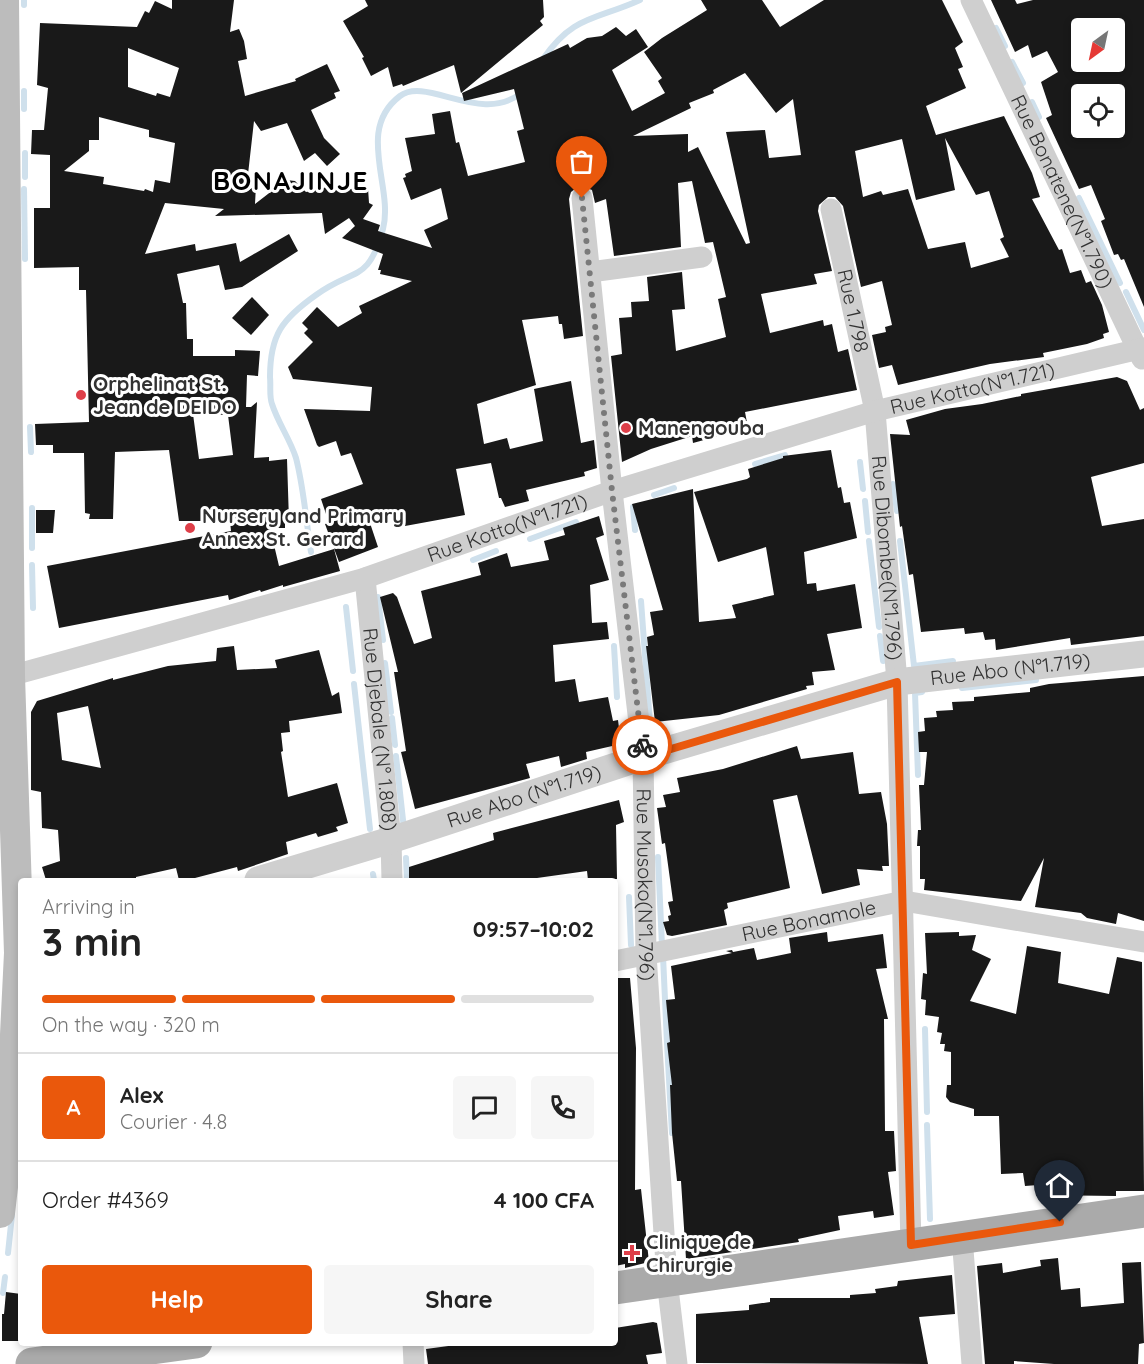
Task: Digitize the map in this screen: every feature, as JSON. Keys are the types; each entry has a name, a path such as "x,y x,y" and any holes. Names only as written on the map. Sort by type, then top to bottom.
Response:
{"main road":[{"path":"0,1213 11,1116 13,954 7,686 4,0"},
{"path":"618,1288 1144,1210"},
{"path":"32,1364 166,1346"}],"street":[{"name":"Rue Bonatene(N°1.790)","path":"971,0 1142,353"},
{"name":"Rue Musoko(N°1.796)","path":"582,198 612,491 644,757 646,954 667,1280 677,1364"},
{"name":"Rue 1.798","path":"831,209 875,411"},
{"path":"590,272 702,257"},
{"name":"Rue Kotto(N°1.721)","path":"7,686 365,579 612,491 875,411 1142,353"},
{"name":"Rue Dibombe(N°1.796)","path":"875,411 897,682 911,1245"},
{"name":"Rue Djebale (N° 1.808)","path":"365,579 391,840 392,878"},
{"name":"Rue Abo (N°1.719)","path":"265,878 391,840 644,757 897,682 1144,654"},
{"name":"Rue Bonamole","path":"618,960 904,901 1144,942"},
{"path":"962,1237 972,1364"},
{"path":"413,1346 414,1364"}],"building":[{"path":"172,0 234,0 230,32 239,29 244,41 247,59 238,61 245,96 296,81 295,79 327,64 340,91 334,93 336,98 311,110 324,138 340,154 327,166 315,153 304,161 287,123 261,131 254,121 246,192 256,185 255,204 286,180 295,181 306,192 340,184 349,189 368,188 369,203 373,205 363,219 380,225 378,231 432,248 424,230 448,219 441,188 411,200 403,178 406,177 405,174 412,171 405,138 435,134 432,114 450,111 456,143 459,142 468,176 525,162 517,131 524,129 514,89 464,101 462,93 568,44 570,48 587,38 602,36 616,27 626,36 636,29 648,47 612,70 632,111 665,93 658,81 662,78 644,52 707,10 701,0 762,0 780,27 824,0 942,0 963,42 955,48 963,67 958,69 966,88 926,106 936,135 1004,116 1032,173 1040,197 1032,199 1059,250 1062,249 1070,273 1081,270 1086,283 1091,281 1102,305 1109,332 1103,334 1104,338 1087,344 1043,353 1044,357 990,364 898,385 892,365 879,368 872,335 886,332 885,327 892,325 882,281 861,287 843,206 835,197 828,197 819,205 818,211 832,271 814,274 817,284 761,294 770,333 823,320 824,326 832,324 838,352 848,349 857,390 745,412 748,428 693,443 692,436 651,449 622,462 611,356 622,354 619,318 632,317 631,302 649,301 647,277 682,272 685,309 672,310 676,351 726,337 718,299 726,297 713,242 705,243 692,181 678,183 681,247 614,256 606,199 595,203 592,190 580,185 571,192 569,199 583,336 564,339 562,324 559,324 558,316 522,320 536,385 477,404 484,444 507,438 510,449 543,441 534,389 571,381 581,443 594,440 597,468 584,472 585,476 526,490 529,501 505,507 499,498 491,463 456,469 465,515 405,526 401,512 369,520 378,547 339,562 325,524 329,523 321,499 363,484 351,453 341,456 336,441 319,447 317,445 304,409 370,411 372,387 293,379 288,367 313,342 304,333 308,329 302,323 317,307 338,327 362,313 359,306 412,281 380,274 381,270 378,270 383,254 342,238 355,226 349,218 325,234 322,213 215,216 224,209 165,203 145,254 195,244 196,251 236,243 240,262 289,234 298,251 242,287 225,290 219,265 177,274 183,303 186,303 187,339 193,339 193,356 235,356 235,350 260,351 258,376 247,375 246,407 251,407 257,402 254,458 269,457 269,461 287,459 289,521 285,521 285,528 270,528 279,566 334,549 340,571 283,587 283,585 261,592 260,590 229,600 228,595 59,628 47,566 231,531 230,521 179,521 169,450 115,452 113,519 89,519 90,514 85,513 84,453 53,453 53,445 36,445 35,424 89,422 86,290 79,290 79,267 34,268 34,208 50,208 50,155 31,154 32,130 44,130 48,88 37,85 40,23 137,27 145,11 149,13 155,1 172,9","holes":["128,48 179,68 170,97 157,93 156,96 128,87","745,73 776,113 793,99 801,155 769,158 765,130 726,132 750,243 746,244 698,147 688,152 688,134 633,136 691,108 689,103 714,93 713,90","99,117 149,130 149,137 175,143 170,183 155,180 153,192 145,189 144,191 103,184 104,177 64,171 89,151 89,140 99,140","945,138 976,195 989,191 1004,237 1000,239 1009,257 971,268 965,242 928,249 908,189 883,195 881,191 863,197 855,151 902,139 916,200 955,190","193,414 228,415 233,455 199,459"]},
{"path":"365,0 543,0 544,17 540,21 543,25 461,93 454,65 403,86 402,84 393,87 388,67 371,76 362,58 364,57 343,21 368,6"},
{"path":"991,0 1015,0 1017,4 1033,0 1144,0 1144,307 1124,259 1121,260 1118,254 1114,255 1101,221 1105,219 1091,185 1079,189 1046,118 1052,115 1041,82 1058,72 1047,51 1032,58 1028,45 1015,52"},
{"path":"252,297 269,315 251,335 232,318"},
{"path":"1117,377 1127,381 1140,410 1144,408 1144,463 1091,477 1102,526 1144,519 1144,636 1071,645 1070,638 996,650 995,639 985,640 983,632 965,634 964,628 921,632 913,574 909,575 902,526 900,527 890,434 910,435 906,420 945,409 982,404 1021,396 1021,394"},
{"path":"831,450 838,488 841,487 844,503 850,502 857,538 804,552 807,584 816,583 817,591 855,584 862,628 827,634 835,670 812,672 814,685 806,686 807,689 719,715 655,722 646,646 648,646 647,637 654,635 650,612 663,610 632,504 693,489 699,622 736,618 732,605 774,595 766,547 718,562 694,492 747,479 750,477 748,469 783,458 783,456"},
{"path":"36,510 55,510 53,533 36,533"},
{"path":"599,516 604,535 596,538 609,580 590,585 592,623 607,622 609,639 553,645 555,682 575,679 579,702 608,697 613,721 618,720 621,744 586,752 587,759 561,767 559,756 526,764 530,778 415,809 401,752 406,751 394,672 398,672 380,597 393,593 397,597 414,644 432,638 421,591 481,575 478,563 507,553 511,567 549,560 544,541 565,535 563,528"},
{"path":"234,646 237,670 277,668 275,660 319,650 332,696 339,692 342,713 289,721 290,732 281,733 283,751 281,752 288,797 337,783 348,823 336,827 338,831 318,837 316,833 286,842 288,854 238,871 237,867 195,878 178,878 176,868 136,878 45,878 42,867 60,861 58,830 42,828 41,792 31,790 31,712 37,701 113,678 113,680 168,666 216,661 217,648","holes":["88,706 101,768 62,760 57,713"]},
{"path":"1144,676 1144,921 1118,913 1116,924 1087,918 1081,913 1035,907 1044,858 1021,901 924,890 925,879 920,879 920,846 917,846 918,830 921,830 919,785 924,785 927,752 919,752 918,732 925,731 924,718 937,717 936,711 953,710 952,702 974,701 974,697 1030,692 1030,688 1049,684"},
{"path":"797,746 801,759 853,752 859,794 881,792 887,824 889,866 882,866 883,871 857,869 860,885 822,894 797,795 773,800 790,888 727,903 728,908 724,910 727,925 672,936 667,935 663,922 669,921 668,916 671,915 668,902 673,901 665,843 662,844 657,808 666,807 663,795 680,792 677,778 723,769"},
{"path":"619,800 624,822 616,825 617,878 588,878 587,871 537,878 409,878 409,867 494,840 493,833"},
{"path":"827,932 828,942 883,934 887,968 876,969 888,1019 884,1019 885,1131 894,1131 896,1171 888,1172 894,1215 874,1218 873,1211 838,1216 840,1230 798,1239 799,1242 686,1259 681,1181 677,1181 672,1133 670,1085 672,1085 667,1043 670,1042 666,1000 675,999 671,966 732,953 726,951 732,950 733,952 754,948 757,960 791,953 789,938"},
{"path":"959,932 959,936 976,935 972,950 991,959 970,1001 1016,1014 1027,946 1061,952 1058,983 1109,994 1117,957 1142,962 1144,1191 1116,1191 1116,1196 1039,1195 1038,1185 1025,1186 1023,1173 1001,1174 999,1116 974,1116 974,1109 950,1102 946,1097 947,1085 951,1085 951,1052 944,1051 945,1044 940,1044 942,1033 937,1032 939,1017 925,1015 926,1000 921,999 923,973 927,974 925,933"},
{"path":"618,978 630,978 636,1048 635,1190 641,1189 649,1262 625,1268 625,1264 618,1265"},
{"path":"1058,1258 1061,1290 1080,1288 1081,1307 1124,1303 1122,1263 1141,1262 1144,1343 1139,1344 1138,1364 1054,1364 1014,1361 1014,1364 985,1364 977,1266 1002,1263 1003,1273 1041,1266 1040,1260"},
{"path":"952,1275 955,1314 919,1317 928,1364 696,1363 696,1314 749,1310 749,1305 770,1302 770,1298 850,1298 850,1295 876,1293 875,1289 897,1286 898,1281"},
{"path":"6,1292 18,1294 18,1341 2,1341 2,1314 4,1314"},
{"path":"657,1323 662,1353 646,1355 648,1364 428,1364 426,1349 448,1346 618,1346 618,1328"}],"waterway":[{"path":"24,0 24,5"},
{"path":"543,59 554,45 575,26 640,0"},
{"path":"996,28 1005,46"},
{"path":"1012,62 1023,83"},
{"path":"24,91 24,109"},
{"path":"311,552 296,458 277,418 270,394 272,350 280,329 304,304 329,286 358,272 372,259 383,229 385,213 379,160 380,125 387,110 400,96 411,91 424,92 472,103 489,104 506,101 521,93"},
{"path":"1032,102 1039,117"},
{"path":"25,153 25,177"},
{"path":"24,189 25,259"},
{"path":"1079,198 1120,283"},
{"path":"1126,292 1144,330"},
{"path":"30,427 31,452"},
{"path":"755,464 785,455"},
{"path":"860,462 863,489"},
{"path":"893,484 897,511"},
{"path":"654,495 674,488"},
{"path":"865,501 868,532"},
{"path":"633,507 635,530"},
{"path":"32,508 32,548"},
{"path":"530,539 576,522"},
{"path":"869,541 879,627"},
{"path":"900,541 914,666 953,661"},
{"path":"473,560 496,551"},
{"path":"32,565 33,608"},
{"path":"378,597 383,640"},
{"path":"641,601 651,737"},
{"path":"346,607 353,671"},
{"path":"880,636 883,661"},
{"path":"614,646 617,697"},
{"path":"385,663 391,712"},
{"path":"962,688 1036,680"},
{"path":"354,684 370,829"},
{"path":"918,775 915,693 922,692"},
{"path":"392,718 395,745"},
{"path":"396,756 404,829"},
{"path":"658,857 662,946"},
{"path":"406,858 407,878"},
{"path":"373,874 374,878"},
{"path":"629,897 631,945"},
{"path":"663,956 667,1043"},
{"path":"925,1029 927,1112"},
{"path":"667,1043 672,1133"},
{"path":"927,1125 930,1219"},
{"path":"8,1253 12,1215"},
{"path":"3,1293 5,1277"}],"way so far":[{"path":"582,198 612,491 642,745"}],"place":[{"name":"Orphelinat St. Jean de DEIDO","path":"81,395"},
{"name":"Manengouba","path":"626,428"},
{"name":"Nursery and Primary Annex St. Gerard","path":"190,528"},
{"name":"Clinique de Chirurgie","path":"632,1253"}],"district":[{"name":"BONAJINJE","path":"291,181"}],"route":[{"path":"642,745 644,757 897,682 911,1245 1060,1222"}]}
